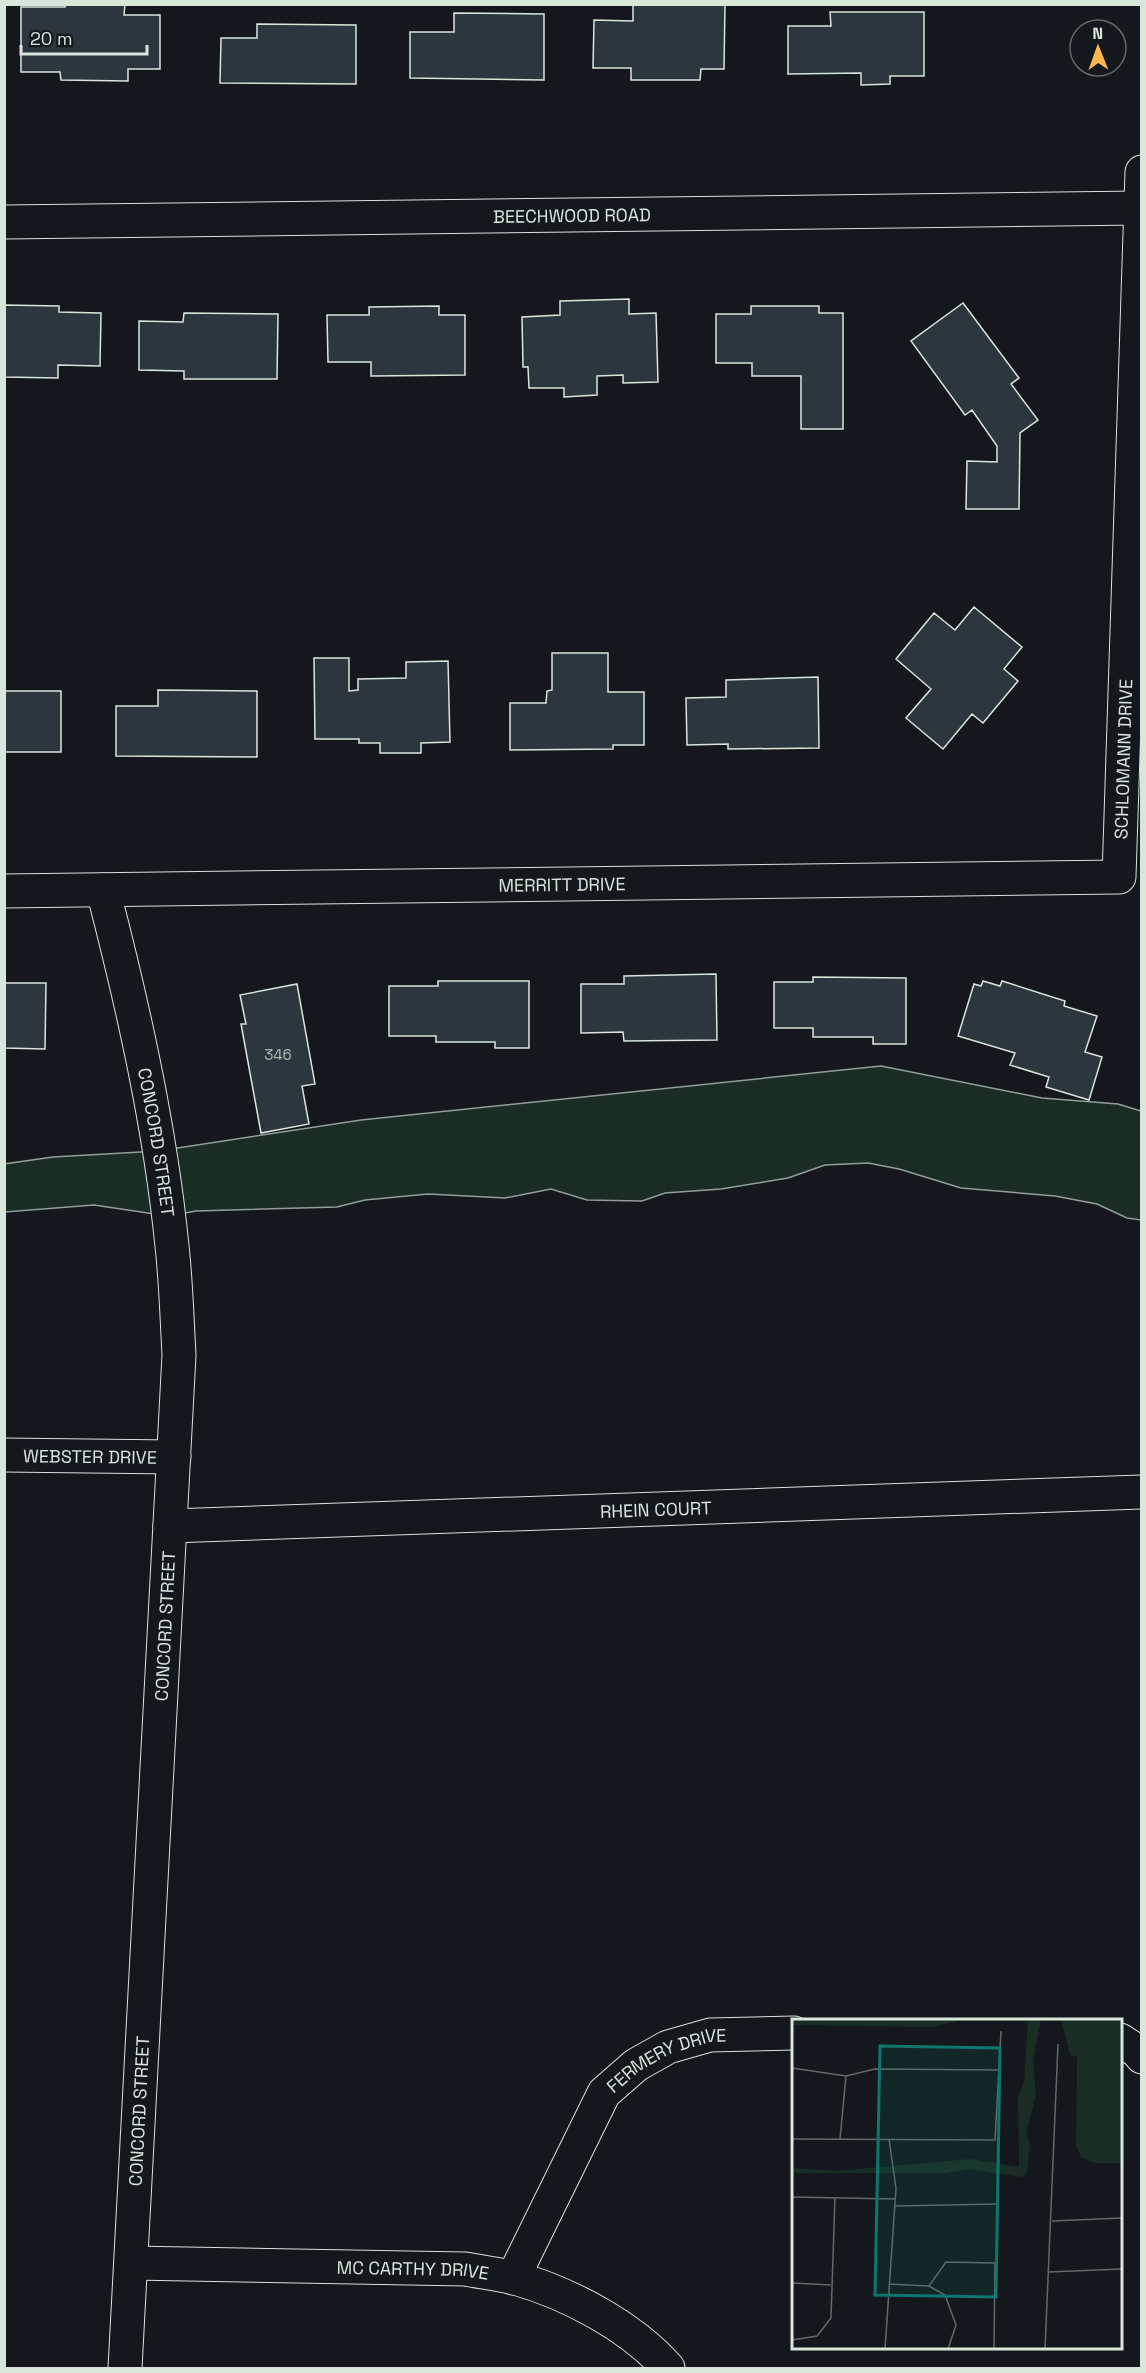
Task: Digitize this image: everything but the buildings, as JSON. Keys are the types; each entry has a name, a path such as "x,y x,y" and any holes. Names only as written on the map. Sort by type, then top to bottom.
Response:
{"street":[{"name":"SCHLOMANN DRIVE","path":"1119,877 1142,172"},
{"name":"BEECHWOOD ROAD","path":"4,222 1140,208"},
{"name":"MERRITT DRIVE","path":"4,891 1119,877"},
{"name":"CONCORD STREET","path":"103,890 119,952 153,1114 172,1245 179,1355 125,2368"},
{"name":"WEBSTER DRIVE","path":"4,1455 174,1456"},
{"name":"RHEIN COURT","path":"170,1526 1141,1492"},
{"name":"FERMERY DRIVE","path":"513,2278 604,2093 636,2065 668,2047 710,2035 792,2034"},
{"path":"1122,2041 1142,2057"},
{"name":"MC CARTHY DRIVE","path":"131,2263 465,2269 513,2278 558,2292 618,2325 668,2368"}],"green space":[{"path":"881,1066 1042,1098 1118,1104 1141,1111 1141,1220 1127,1218 1097,1204 1055,1196 961,1188 899,1169 868,1163 825,1165 788,1178 721,1189 665,1193 642,1201 587,1200 551,1189 505,1198 428,1194 365,1200 337,1207 196,1211 168,1216 94,1205 5,1212 4,1164 53,1157 158,1151 361,1120"}]}
